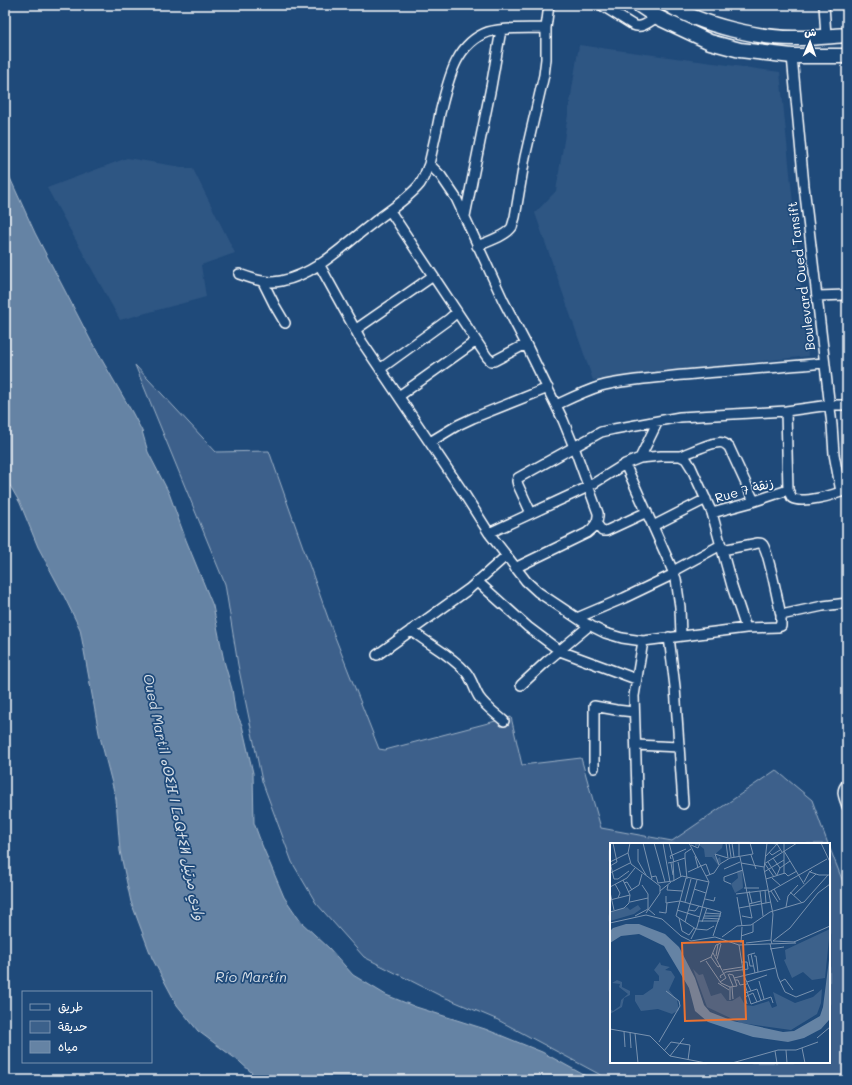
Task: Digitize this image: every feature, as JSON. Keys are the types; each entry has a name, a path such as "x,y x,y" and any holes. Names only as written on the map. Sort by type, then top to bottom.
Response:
{"highway":[{"path":"639,5 657,17 710,42 740,50 792,56 847,56"},
{"path":"669,5 705,21 756,35 797,38 840,36"}],"street":[{"path":"477,246 500,236 512,227 525,157 544,75 546,58 546,28 549,5"},
{"path":"601,5 633,25 643,26 657,17"},
{"path":"824,5 840,36"},
{"path":"239,274 263,282 280,281 300,276 334,254 390,210 420,183 429,164 451,72 460,54 471,41 486,33 501,30 546,28"},
{"path":"465,216 501,30"},
{"name":"Boulevard Oued Tansift","path":"792,56 804,186 830,405 834,454 844,491"},
{"path":"429,164 442,176 465,216 477,246 556,405 574,446 598,513 596,523 587,533 515,568"},
{"path":"390,210 491,362 526,344"},
{"path":"319,264 362,342 430,442 489,533 515,568 538,592 577,618 605,633 622,638 643,641 722,630 778,627 781,626 782,623 768,559 764,547 762,544 758,543 721,548 624,598 577,618"},
{"path":"355,330 433,276"},
{"path":"263,282 285,323"},
{"path":"817,296 847,294"},
{"path":"380,368 457,312"},
{"path":"399,396 476,341"},
{"path":"556,405 583,392 601,386 638,380 710,372 766,369 824,363"},
{"path":"430,442 473,418 548,388"},
{"path":"531,513 518,484 518,478 601,432 614,428 680,417 786,410 847,404"},
{"path":"786,410 788,490"},
{"path":"640,458 658,421"},
{"path":"489,533 588,487 625,464 640,458 680,456 718,442 724,443 728,447 754,501"},
{"path":"680,456 686,459 691,467 712,513 721,548 746,628"},
{"path":"625,464 676,579 682,636"},
{"name":"Rue 7 زنقة","path":"712,513 788,490 792,498 800,501 844,491"},
{"path":"653,526 706,499"},
{"path":"596,523 602,531 606,531 647,512"},
{"path":"377,655 477,581 506,556"},
{"path":"477,581 528,626 560,651 636,679"},
{"path":"781,615 847,603"},
{"path":"521,685 590,625"},
{"path":"411,630 456,662 467,674 484,704 504,720"},
{"path":"669,637 675,686 683,804"},
{"path":"638,823 634,696 643,641"},
{"path":"594,768 594,706 634,712"},
{"path":"636,745 679,747"},
{"path":"847,784 842,791 847,806"}],"shaded area":[{"path":"579,45 780,72 808,356 593,380 535,213 556,191"},
{"path":"127,158 193,169 235,253 201,265 206,297 120,320 47,188"}],"green space":[{"path":"135,365 216,452 269,451 333,632 379,749 385,750 511,717 522,765 581,758 601,828 672,841 776,770 812,800 828,843 610,843 610,1063 830,1063 830,849 847,892 847,1080 610,1080 498,1020 439,995 364,957 316,903 292,862 262,781 238,665 225,584"}],"water":[{"name":"Río Martín","path":"5,167 35,233 91,341 142,431 148,452 169,493 186,540 213,606 224,661 232,689 235,710 242,725 253,773 254,823 284,897 301,922 329,948 353,975 386,995 416,1007 485,1029 542,1052 593,1080 255,1080 252,1073 240,1062 198,1031 177,1005 152,958 131,902 120,851 116,799 99,733 80,629 38,547 20,503 5,477"}],"water label":[{"name":"Oued Martil ⴰⵙⵉⴼ ⵏ ⵎⴰⵕⵜⵉⵍ وادي مرتيل","path":"174,797"}]}
